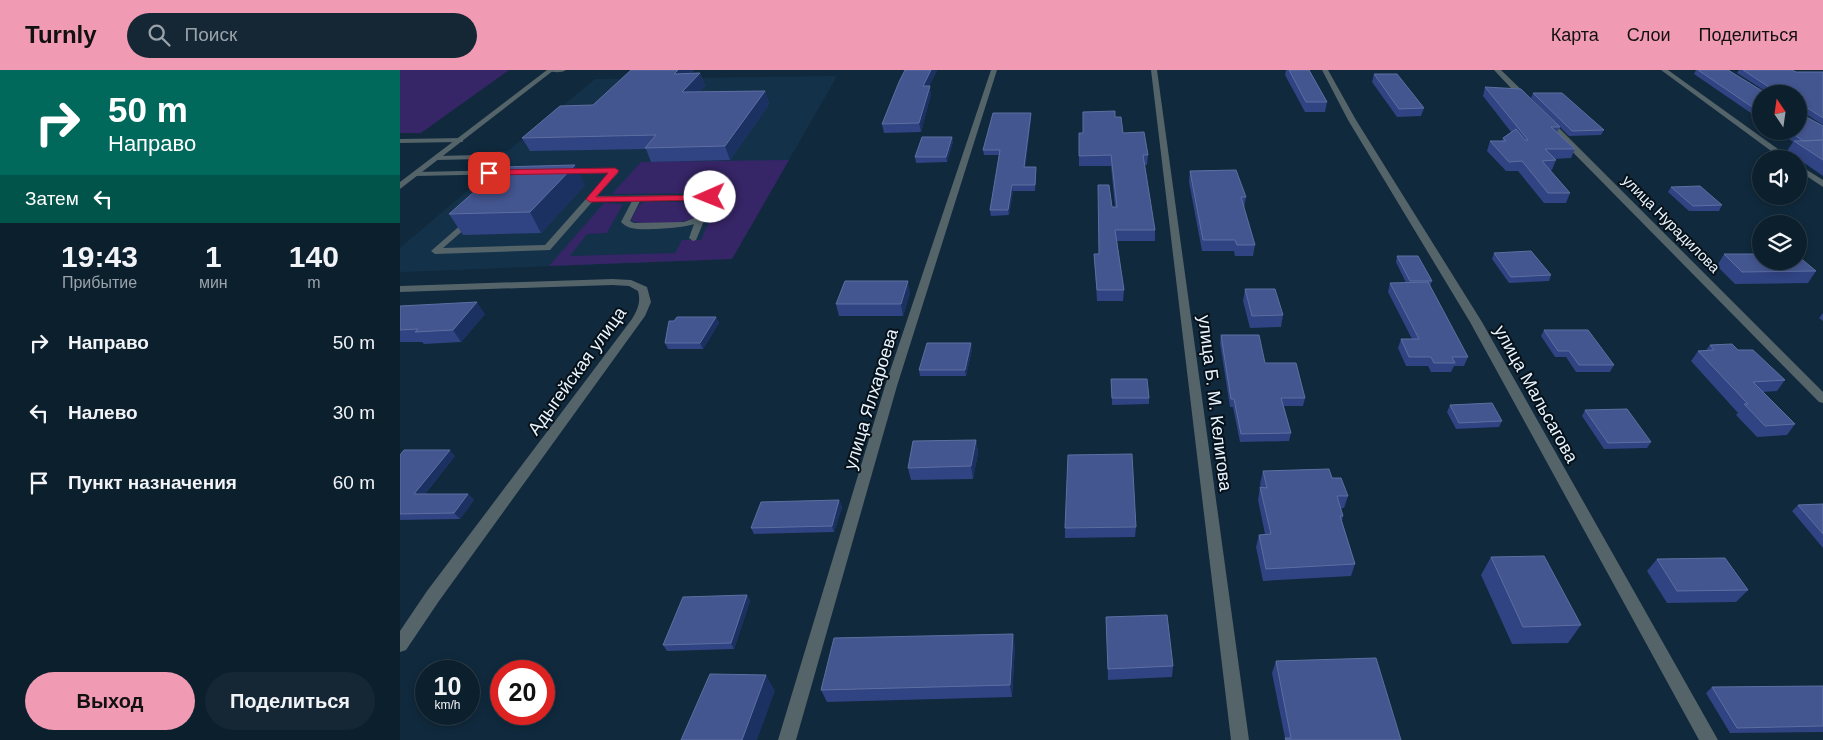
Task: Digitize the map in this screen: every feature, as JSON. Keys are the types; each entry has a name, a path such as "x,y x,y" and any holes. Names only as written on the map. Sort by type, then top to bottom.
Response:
{"street":[{"path":"400,186 551,70"},
{"name":"улица Ялхароева","path":"787,740 891,386 994,70"},
{"name":"улица Б. М. Келигова","path":"1154,70 1240,740"},
{"name":"улица Мальсагова","path":"1324,70 1352,120 1476,322 1709,740"},
{"name":"улица Нурадилова","path":"1497,70 1823,399"},
{"path":"1664,70 1775,150"},
{"path":"1807,173 1823,184"},
{"name":"Адыгейская улица","path":"400,289 612,282 631,283 643,289 646,298 645,307 637,320 400,645"}],"lane":[{"path":"551,70 563,70"},
{"path":"400,141 460,140"},
{"path":"437,158 479,158"},
{"path":"478,212 435,251 547,248 615,171 550,172"},
{"path":"416,174 522,172 514,179"},
{"path":"590,199 710,197 692,238"},
{"path":"638,199 625,222 633,226 685,226 701,219"}],"shaded area":[{"path":"400,70 509,70 421,133 400,133"},
{"path":"837,76 732,259 400,272 400,248 498,165 469,165 486,152 508,151 595,79"},
{"path":"789,160 732,259 549,266 604,203 623,204 607,233 587,234 570,256 675,253 682,240 701,240 719,198 714,193 612,194 641,162"},
{"path":"645,202 698,202 703,204 695,218 680,222 645,224 631,220 639,205"}],"building":[{"path":"631,70 678,70 674,74 700,73 682,92 765,91 725,146 645,148 656,135 522,138 560,106 593,105"},
{"path":"905,70 931,70 923,86 930,86 919,123 882,124 899,82"},
{"path":"1289,70 1309,70 1327,102 1306,102"},
{"path":"1698,70 1728,70 1753,85 1752,107"},
{"path":"1743,70 1823,72 1823,118 1808,108 1808,85 1766,85"},
{"path":"1374,74 1397,74 1424,108 1399,109"},
{"path":"1485,87 1521,89 1560,127 1551,127 1575,149 1545,149 1556,160 1542,161 1570,193 1548,193 1522,161 1509,162 1490,141 1506,141 1503,138 1516,129 1525,140 1528,140"},
{"path":"1533,93 1562,93 1604,130 1572,131"},
{"path":"1115,111 1115,117 1121,117 1123,133 1144,132 1148,155 1143,155 1155,230 1115,230 1124,290 1097,290 1094,254 1099,254 1098,185 1109,185 1112,207 1117,207 1111,155 1079,156 1079,133 1083,133 1083,112"},
{"path":"993,113 1031,113 1024,167 1036,167 1035,185 1012,185 1008,210 990,210 1000,150 983,150"},
{"path":"1808,118 1823,126 1823,140 1803,141 1802,140 1808,140"},
{"path":"922,137 952,137 946,157 915,157"},
{"path":"1823,140 1823,160 1794,141"},
{"path":"575,165 530,212 449,214 502,167"},
{"path":"1236,170 1246,197 1241,197 1255,245 1237,245 1235,240 1203,240 1190,171"},
{"path":"1700,186 1722,205 1693,206 1671,187"},
{"path":"1531,251 1551,275 1511,277 1494,253"},
{"path":"1724,254 1752,254 1752,270 1807,270 1807,264 1816,271 1742,272"},
{"path":"1397,256 1418,256 1432,281 1410,281"},
{"path":"845,281 908,281 901,304 836,304"},
{"path":"1428,282 1468,357 1452,357 1455,363 1434,363 1431,357 1409,357 1401,339 1419,339 1390,283"},
{"path":"1245,289 1275,289 1283,315 1252,316"},
{"path":"477,302 453,330 415,332 418,329 400,330 400,306"},
{"path":"677,317 716,317 700,343 665,343 669,321 674,321"},
{"path":"1544,330 1588,330 1614,365 1579,365 1569,351 1558,351"},
{"path":"1221,335 1259,335 1265,363 1296,363 1305,398 1281,398 1291,433 1241,434 1234,399 1231,399"},
{"path":"927,343 971,343 965,370 919,370"},
{"path":"1732,344 1738,350 1753,350 1785,380 1753,382 1795,424 1765,426 1744,404 1748,404 1698,351 1714,350 1710,345"},
{"path":"1111,379 1147,379 1149,398 1112,398"},
{"path":"1492,403 1502,421 1459,423 1450,405"},
{"path":"1627,409 1651,442 1608,443 1585,410"},
{"path":"976,440 971,466 908,468 913,441"},
{"path":"404,450 450,450 414,494 468,494 454,513 400,514 400,455"},
{"path":"1132,454 1136,527 1065,528 1068,455"},
{"path":"1329,469 1332,478 1341,478 1348,496 1337,496 1343,516 1340,516 1355,564 1266,569 1259,535 1271,534 1260,487 1267,488 1263,471"},
{"path":"839,500 832,526 751,528 761,502"},
{"path":"1823,504 1823,534 1798,505"},
{"path":"1544,556 1581,625 1523,627 1491,557"},
{"path":"1725,558 1748,590 1677,591 1657,559"},
{"path":"747,595 731,643 663,645 683,597"},
{"path":"1167,615 1173,666 1108,669 1106,617"},
{"path":"1013,634 1010,685 821,690 834,638"},
{"path":"1376,658 1401,740 1286,740 1285,738 1291,738 1276,661"},
{"path":"710,674 766,675 742,740 681,740"},
{"path":"1823,686 1823,726 1737,728 1712,687"}],"route":[{"path":"489,173 615,171 590,199 710,197"}]}
